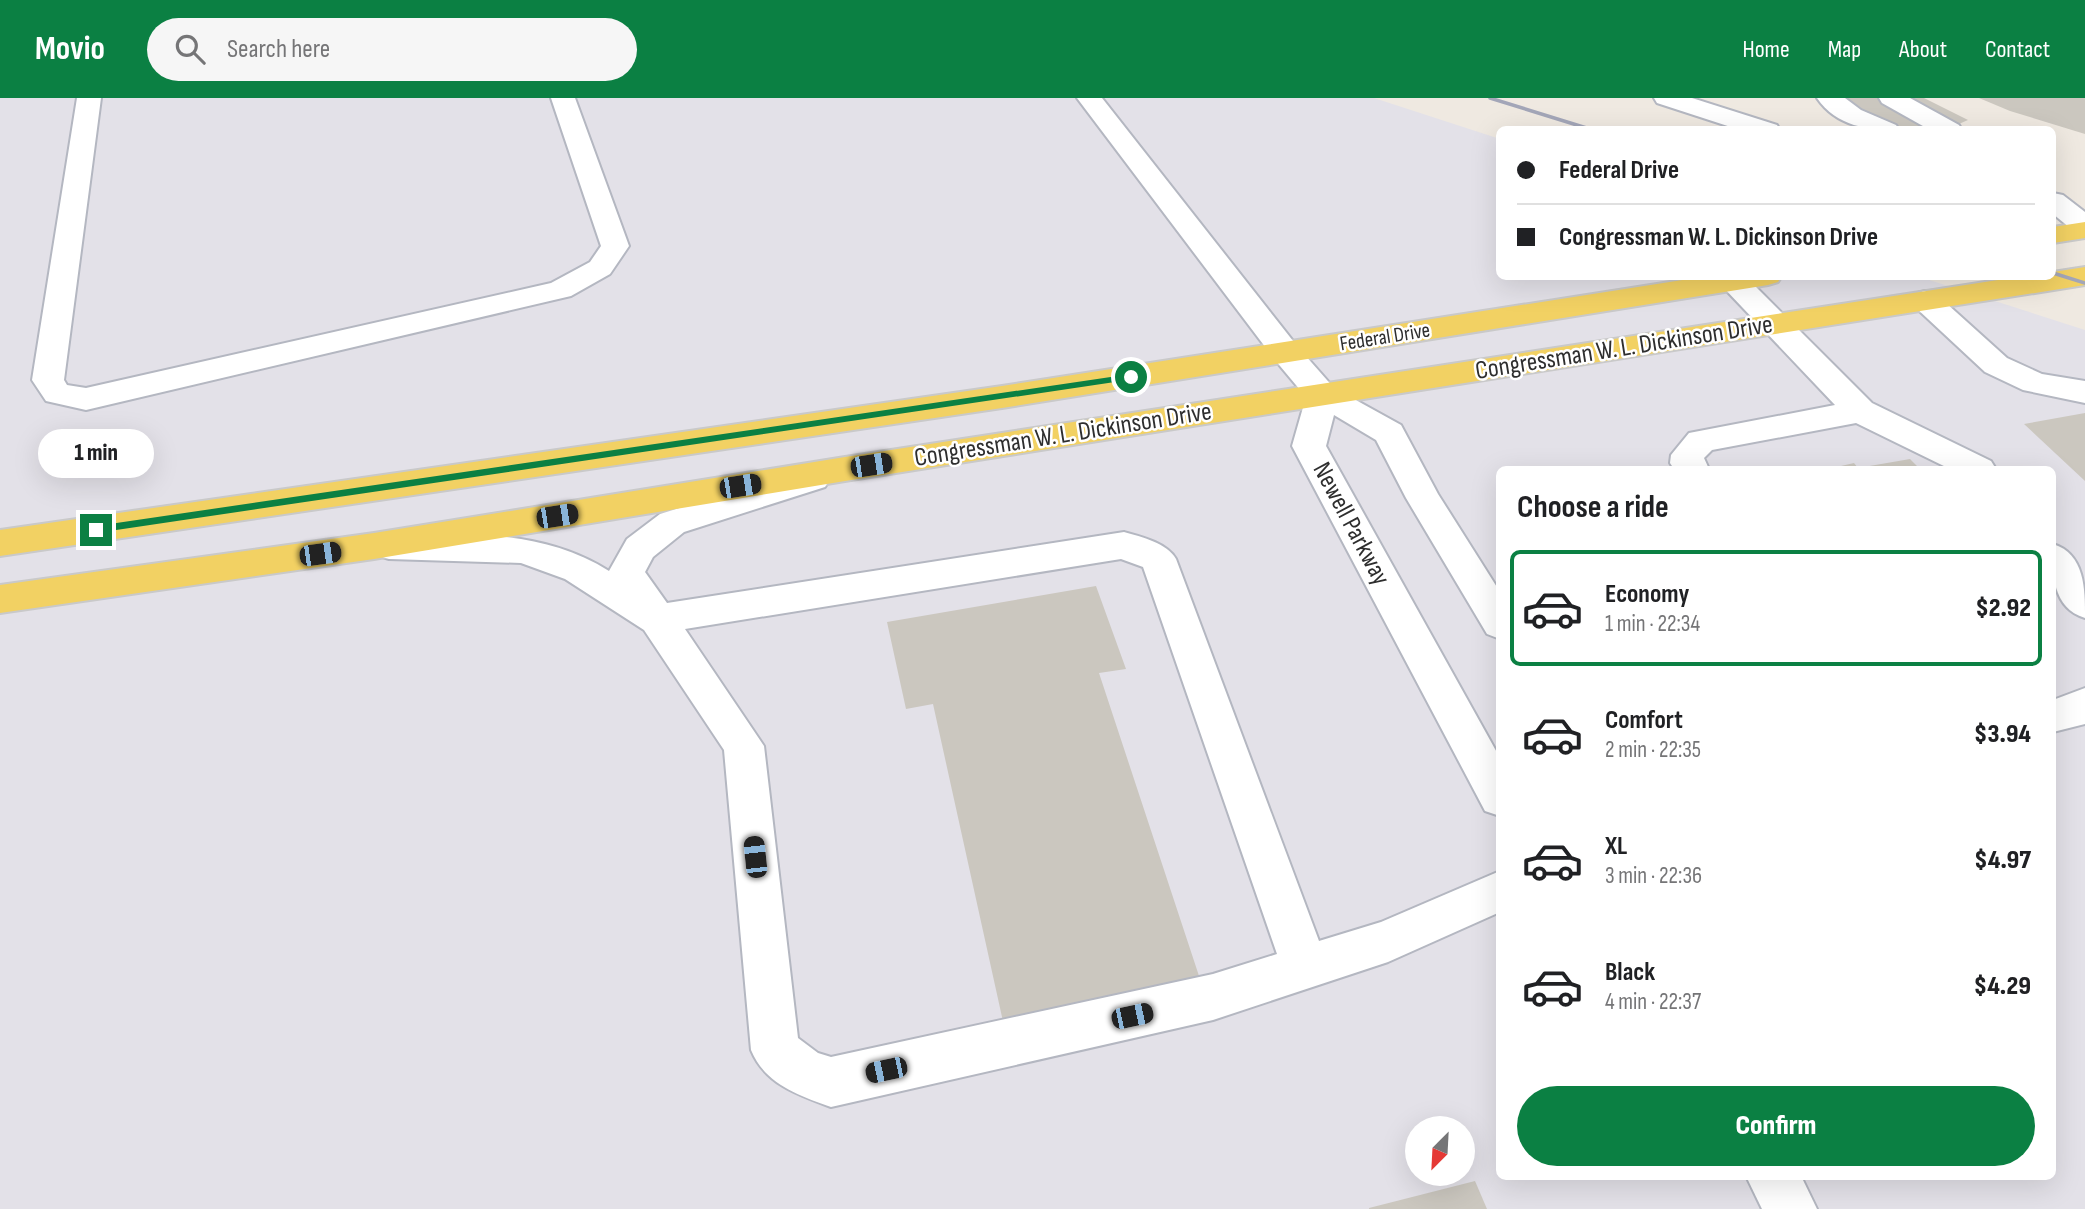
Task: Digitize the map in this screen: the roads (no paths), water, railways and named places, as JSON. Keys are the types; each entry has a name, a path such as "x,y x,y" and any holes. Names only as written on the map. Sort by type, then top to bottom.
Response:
{"main road":[{"name":"Congressman W. L. Dickinson Drive","path":"0,599 374,546 845,469 2085,276"},
{"name":"Federal Drive","path":"1002,397 1740,280"},
{"name":"Congressman W. L. Dickinson Drive","path":"0,543 1002,397"}],"street":[{"path":"89,98 48,380 57,394 86,399 561,290 600,268 615,246 563,98"},
{"path":"1089,98 1286,353 1322,395 1389,433 1423,498 1496,617"},
{"path":"1666,98 1756,126"},
{"path":"1829,98 1863,121 1876,126"},
{"path":"1891,98 1943,126"},
{"path":"2056,206 2072,231"},
{"path":"1733,281 1860,411 1973,466"},
{"path":"1926,300 1996,365 2034,383 2085,392"},
{"name":"Newell Parkway","path":"1322,395 1309,446 1496,791"},
{"path":"1690,466 1688,455 1701,441 1860,411"},
{"path":"845,469 672,523 640,548 626,573 744,747 775,1050 804,1073 831,1082 1213,998 1388,941 1496,893"},
{"path":"374,546 523,550 578,569 656,619 1124,545 1142,550 1157,559 1305,967"},
{"path":"2056,561 2085,604"},
{"path":"1774,1180 1791,1209"}],"railway":[{"path":"1490,98 1580,126"},
{"path":"2056,274 2085,283"}]}
